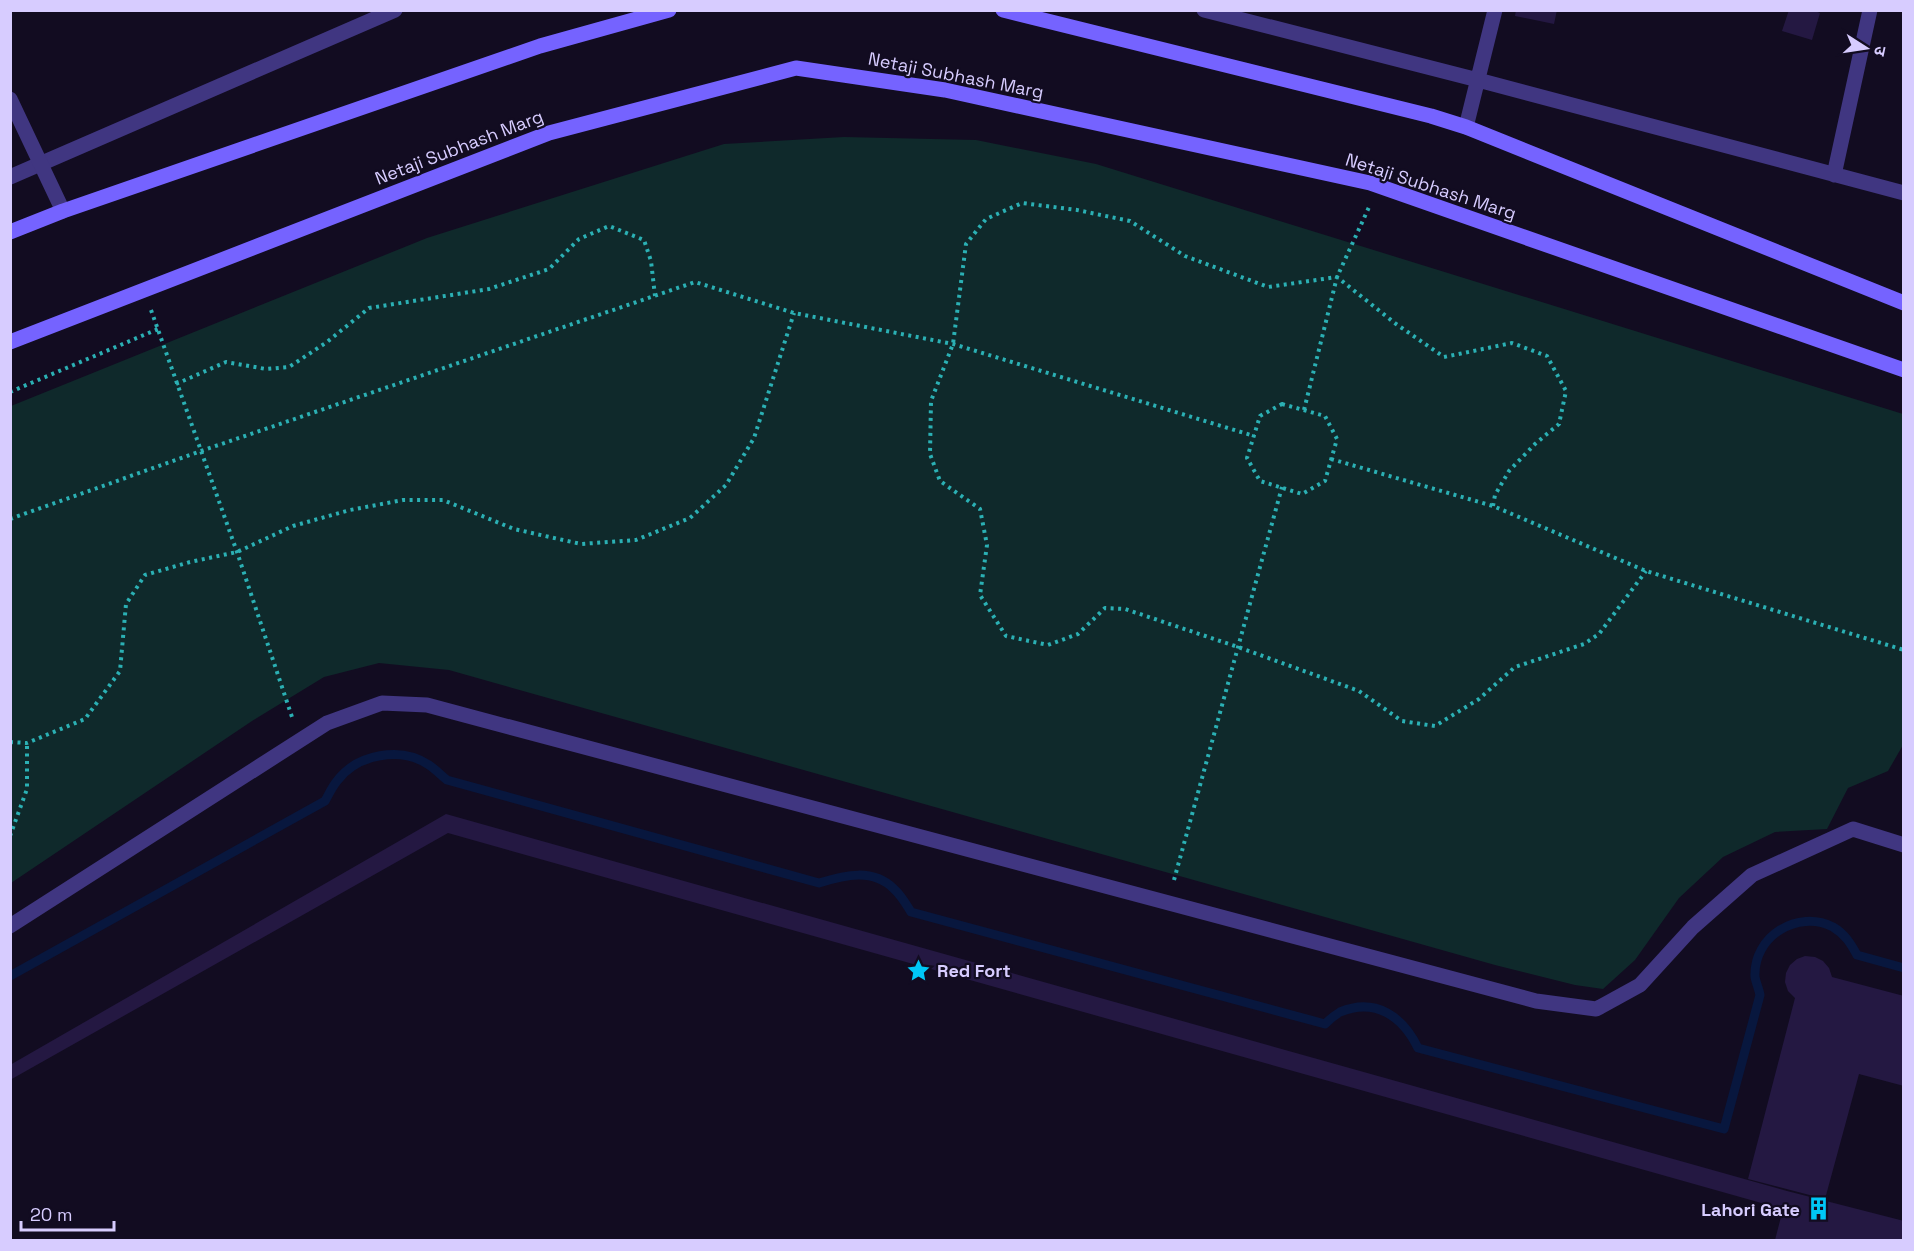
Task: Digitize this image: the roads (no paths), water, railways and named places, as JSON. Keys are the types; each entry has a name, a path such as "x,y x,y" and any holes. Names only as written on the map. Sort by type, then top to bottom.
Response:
{"main road":[{"path":"10,232 63,211 540,46 669,10"},
{"path":"1003,10 1431,116 1466,127 1904,303"},
{"name":"Netaji Subhash Marg","path":"10,342 549,133 796,68 945,90 1379,185 1904,370"}],"street":[{"path":"10,177 395,10"},
{"path":"1204,10 1904,193"},
{"path":"1466,127 1495,10"},
{"path":"1834,175 1870,10"},
{"path":"10,99 63,211"},
{"path":"10,926 327,723 382,704 427,705 1536,1000 1596,1009 1640,985 1693,927 1752,875 1853,829 1904,845"}],"waterway":[{"path":"10,976 325,801 337,781 356,764 380,756 393,755 418,759 447,780 819,883 858,875 877,878 897,891 911,912 1325,1024 1340,1012 1353,1008 1377,1009 1387,1013 1405,1027 1418,1048 1724,1129 1760,995 1755,977 1756,962 1761,949 1770,938 1792,924 1806,921 1820,922 1841,933 1857,955 1904,968"}],"place":[{"name":"Red Fort","path":"919,970"},
{"name":"Lahori Gate","path":"1818,1209"}]}
